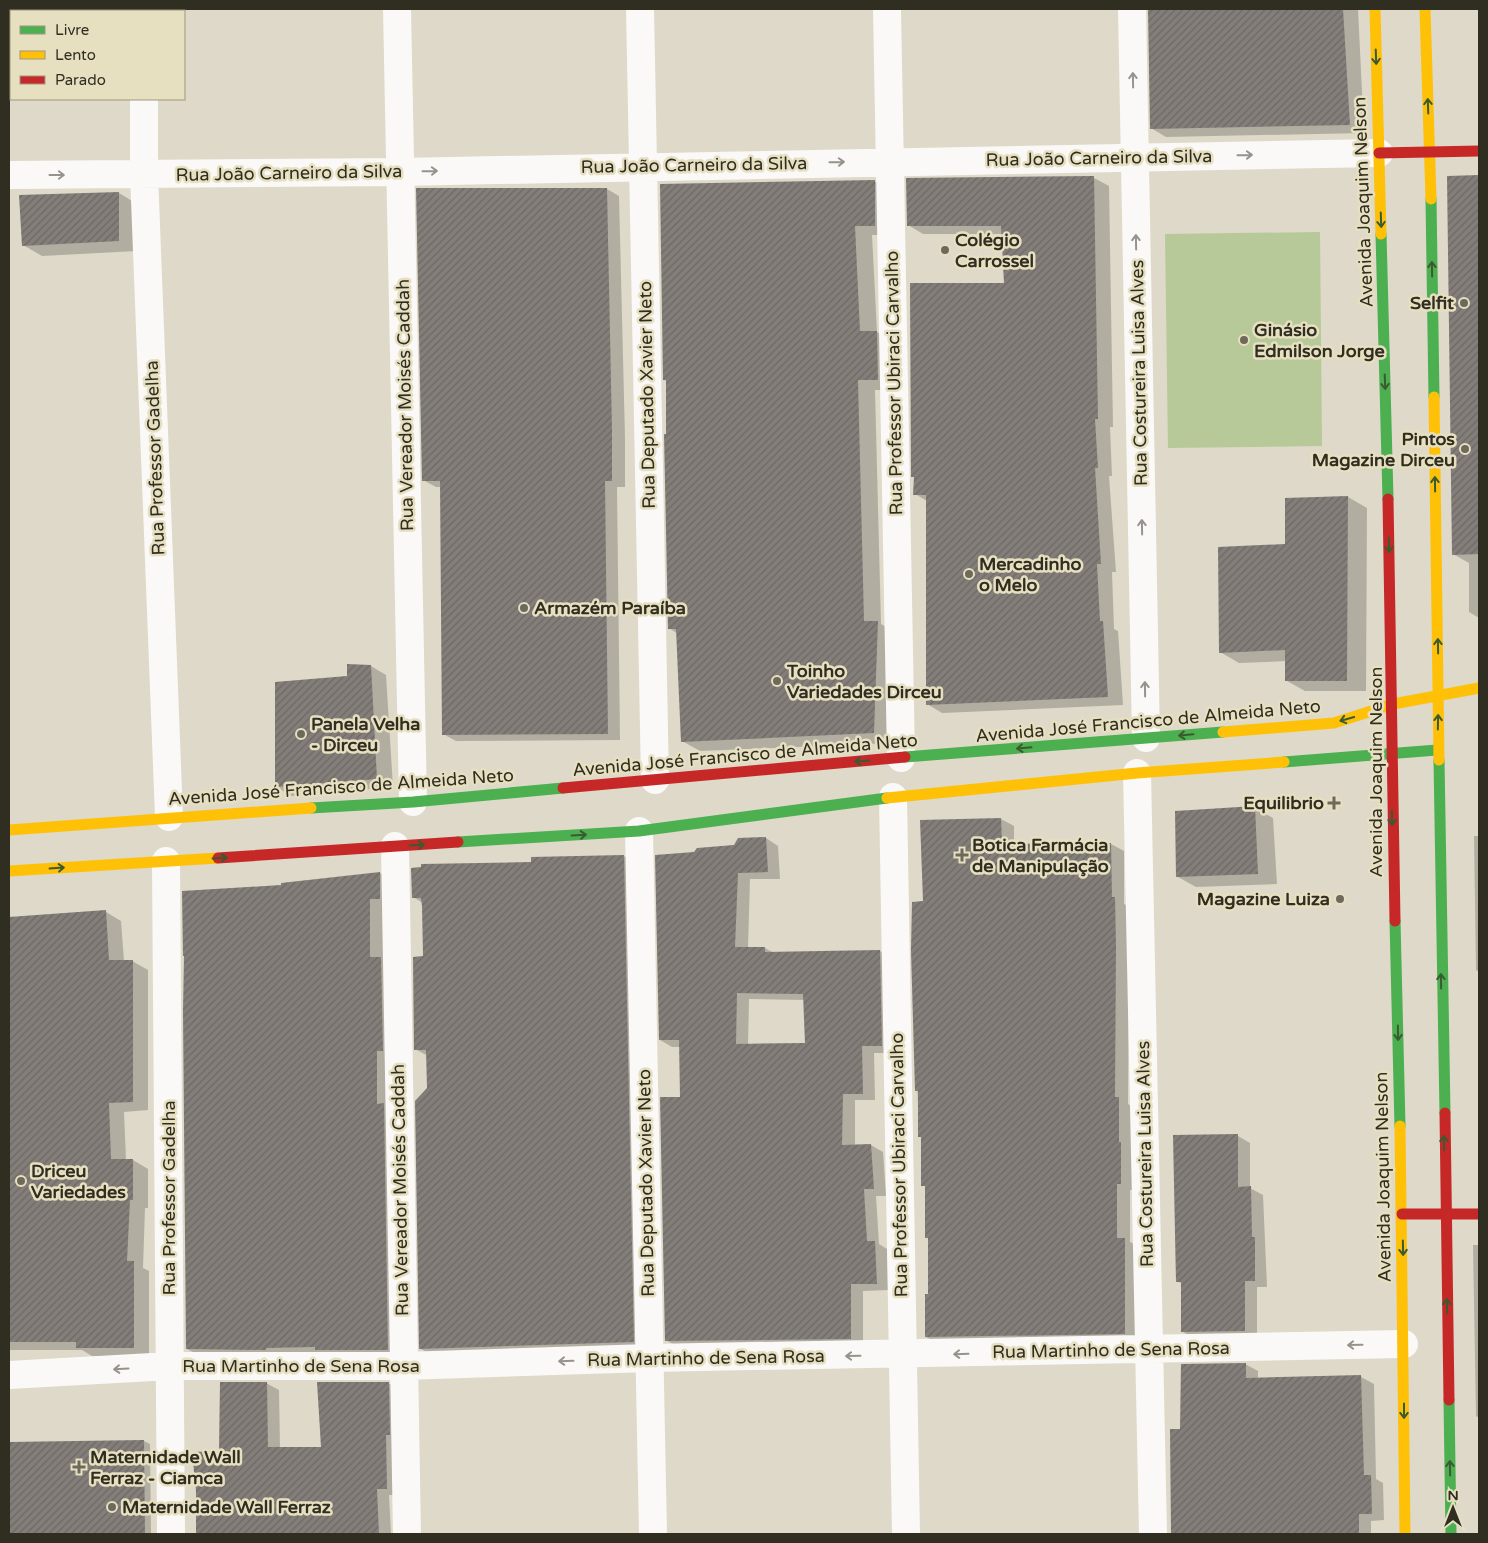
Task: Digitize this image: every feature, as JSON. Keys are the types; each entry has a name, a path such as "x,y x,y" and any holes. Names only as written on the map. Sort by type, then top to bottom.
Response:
{"main road":[{"name":"Avenida Joaquim Nelson","path":"1375,9 1394,704 1391,752 1402,1214 1405,1534"},
{"path":"1425,9 1430,151 1451,1534"},
{"path":"1379,153 1479,151"},
{"name":"Avenida José Francisco de Almeida Neto","path":"9,830 168,817 413,802 901,758 1334,723 1394,704 1479,688"},
{"path":"9,871 639,831 893,797 1137,773 1391,752 1438,750"},
{"path":"1402,1214 1479,1214"}],"street":[{"name":"Rua Vereador Moisés Caddah","path":"397,9 413,802"},
{"name":"Rua Deputado Xavier Neto","path":"640,9 655,780"},
{"name":"Rua Professor Ubiraci Carvalho","path":"886,9 901,758"},
{"name":"Rua Costureira Luisa Alves","path":"1132,9 1146,738"},
{"name":"Rua Professor Gadelha","path":"144,100 144,174 168,817"},
{"name":"Rua João Carneiro da Silva","path":"9,175 400,172 889,161 1379,153"},
{"name":"Rua Costureira Luisa Alves","path":"1137,773 1153,1534"},
{"name":"Rua Professor Ubiraci Carvalho","path":"893,797 906,1534"},
{"name":"Rua Deputado Xavier Neto","path":"639,831 653,1534"},
{"name":"Rua Vereador Moisés Caddah","path":"395,846 407,1534"},
{"name":"Rua Professor Gadelha","path":"166,861 172,1534"},
{"name":"Rua Martinho de Sena Rosa","path":"9,1375 170,1366 403,1366 649,1358 902,1355 1150,1348 1404,1344"}],"green space":[{"name":"Ginásio Edmilson Jorge","path":"1320,232 1322,446 1168,448 1165,234"}],"building":[{"path":"1148,9 1343,9 1350,125 1150,129"},
{"path":"1479,175 1479,554 1452,555 1447,176"},
{"path":"1094,176 1098,419 1095,419 1098,468 1095,468 1101,564 1097,564 1100,621 1103,621 1108,697 926,705 926,495 913,495 914,477 911,477 910,283 1004,283 1001,226 907,226 906,178"},
{"path":"875,180 875,226 855,226 860,331 877,331 878,380 858,380 864,621 878,621 874,733 681,742 676,629 668,629 664,434 666,434 666,380 663,380 660,184"},
{"path":"416,188 607,188 612,431 612,481 605,481 608,734 442,735 440,481 422,481"},
{"path":"119,192 119,241 22,246 19,195"},
{"path":"1348,496 1347,681 1285,681 1285,650 1219,653 1218,547 1285,544 1285,498"},
{"path":"347,664 371,665 377,779 275,787 275,682 347,676"},
{"path":"1255,806 1258,874 1176,877 1175,811"},
{"path":"1001,818 1002,844 1111,843 1112,897 1115,897 1116,946 1115,1097 1119,1097 1119,1142 1121,1142 1121,1184 1117,1184 1117,1238 1125,1238 1125,1334 925,1337 925,1294 928,1294 928,1238 925,1238 925,1186 921,1186 921,1137 918,1137 918,1091 915,1091 911,950 912,902 923,901 920,820"},
{"path":"766,837 768,872 738,873 735,947 765,947 765,952 880,950 882,1046 862,1046 863,1094 843,1094 842,1145 871,1144 874,1189 864,1189 867,1241 875,1241 877,1284 851,1284 851,1339 665,1341 660,1097 680,1097 679,1040 659,1040 655,855 694,852 697,848 734,845 738,838","holes":["737,993 803,994 805,1043 736,1044"]},
{"path":"624,855 634,1342 419,1349 415,1101 427,1088 426,1050 414,1050 413,957 423,956 421,898 412,898 411,868 421,867 421,864 531,862 531,857"},
{"path":"380,872 380,899 370,899 370,957 381,957 383,1051 377,1051 377,1104 384,1103 388,1350 315,1350 315,1347 266,1348 266,1350 186,1349 182,891 281,885 281,883"},
{"path":"106,910 109,960 133,960 133,1102 109,1103 111,1159 133,1159 133,1200 130,1200 127,1261 134,1261 134,1348 76,1348 76,1342 9,1342 9,917"},
{"path":"1238,1134 1238,1187 1251,1186 1252,1237 1255,1237 1255,1281 1245,1281 1245,1331 1181,1332 1181,1282 1176,1282 1173,1135"},
{"path":"1246,1363 1246,1378 1361,1375 1364,1475 1371,1475 1372,1514 1359,1514 1359,1534 1171,1534 1170,1429 1180,1429 1181,1364"},
{"path":"220,1382 267,1382 268,1447 321,1447 317,1382 389,1382 390,1435 386,1435 387,1489 377,1489 379,1534 196,1534 196,1491 192,1452 219,1451"},
{"name":"Maternidade Wall Ferraz - Ciamca","path":"144,1440 145,1534 9,1534 9,1442"}],"traffic: fast":[{"path":"1431,199 1434,397"},
{"path":"1381,234 1388,499"},
{"path":"905,757 1223,732"},
{"path":"1284,762 1437,750"},
{"path":"1439,760 1445,1113"},
{"path":"311,808 413,802 563,788"},
{"path":"458,842 639,831 887,798"},
{"path":"1395,921 1400,1126"},
{"path":"1449,1400 1451,1534"}],"traffic: slow":[{"path":"1375,9 1381,234"},
{"path":"1425,9 1431,199"},
{"path":"1434,397 1439,760"},
{"path":"1223,732 1334,723 1393,704 1479,688"},
{"path":"887,798 1137,773 1284,762"},
{"path":"9,830 311,808"},
{"path":"9,871 218,858"},
{"path":"1400,1126 1405,1534"}],"traffic: jam":[{"path":"1379,153 1479,151"},
{"path":"1388,499 1395,921"},
{"path":"563,788 905,757"},
{"path":"218,858 458,842"},
{"path":"1445,1113 1449,1400"},
{"path":"1402,1214 1479,1214"}],"place":[{"name":"Colégio Carrossel","path":"945,250"},
{"name":"Selfit","path":"1464,303"},
{"name":"Ginásio Edmilson Jorge","path":"1244,340"},
{"name":"Pintos Magazine Dirceu","path":"1465,449"},
{"name":"Mercadinho o Melo","path":"969,574"},
{"name":"Armazém Paraíba","path":"524,608"},
{"name":"Toinho Variedades Dirceu","path":"777,681"},
{"name":"Panela Velha - Dirceu","path":"301,734"},
{"name":"Equilibrio","path":"1334,803"},
{"name":"Botica Farmácia de Manipulação","path":"962,855"},
{"name":"Magazine Luiza","path":"1340,899"},
{"name":"Driceu Variedades","path":"21,1181"},
{"name":"Maternidade Wall Ferraz - Ciamca","path":"79,1467"},
{"name":"Maternidade Wall Ferraz","path":"112,1507"}]}
